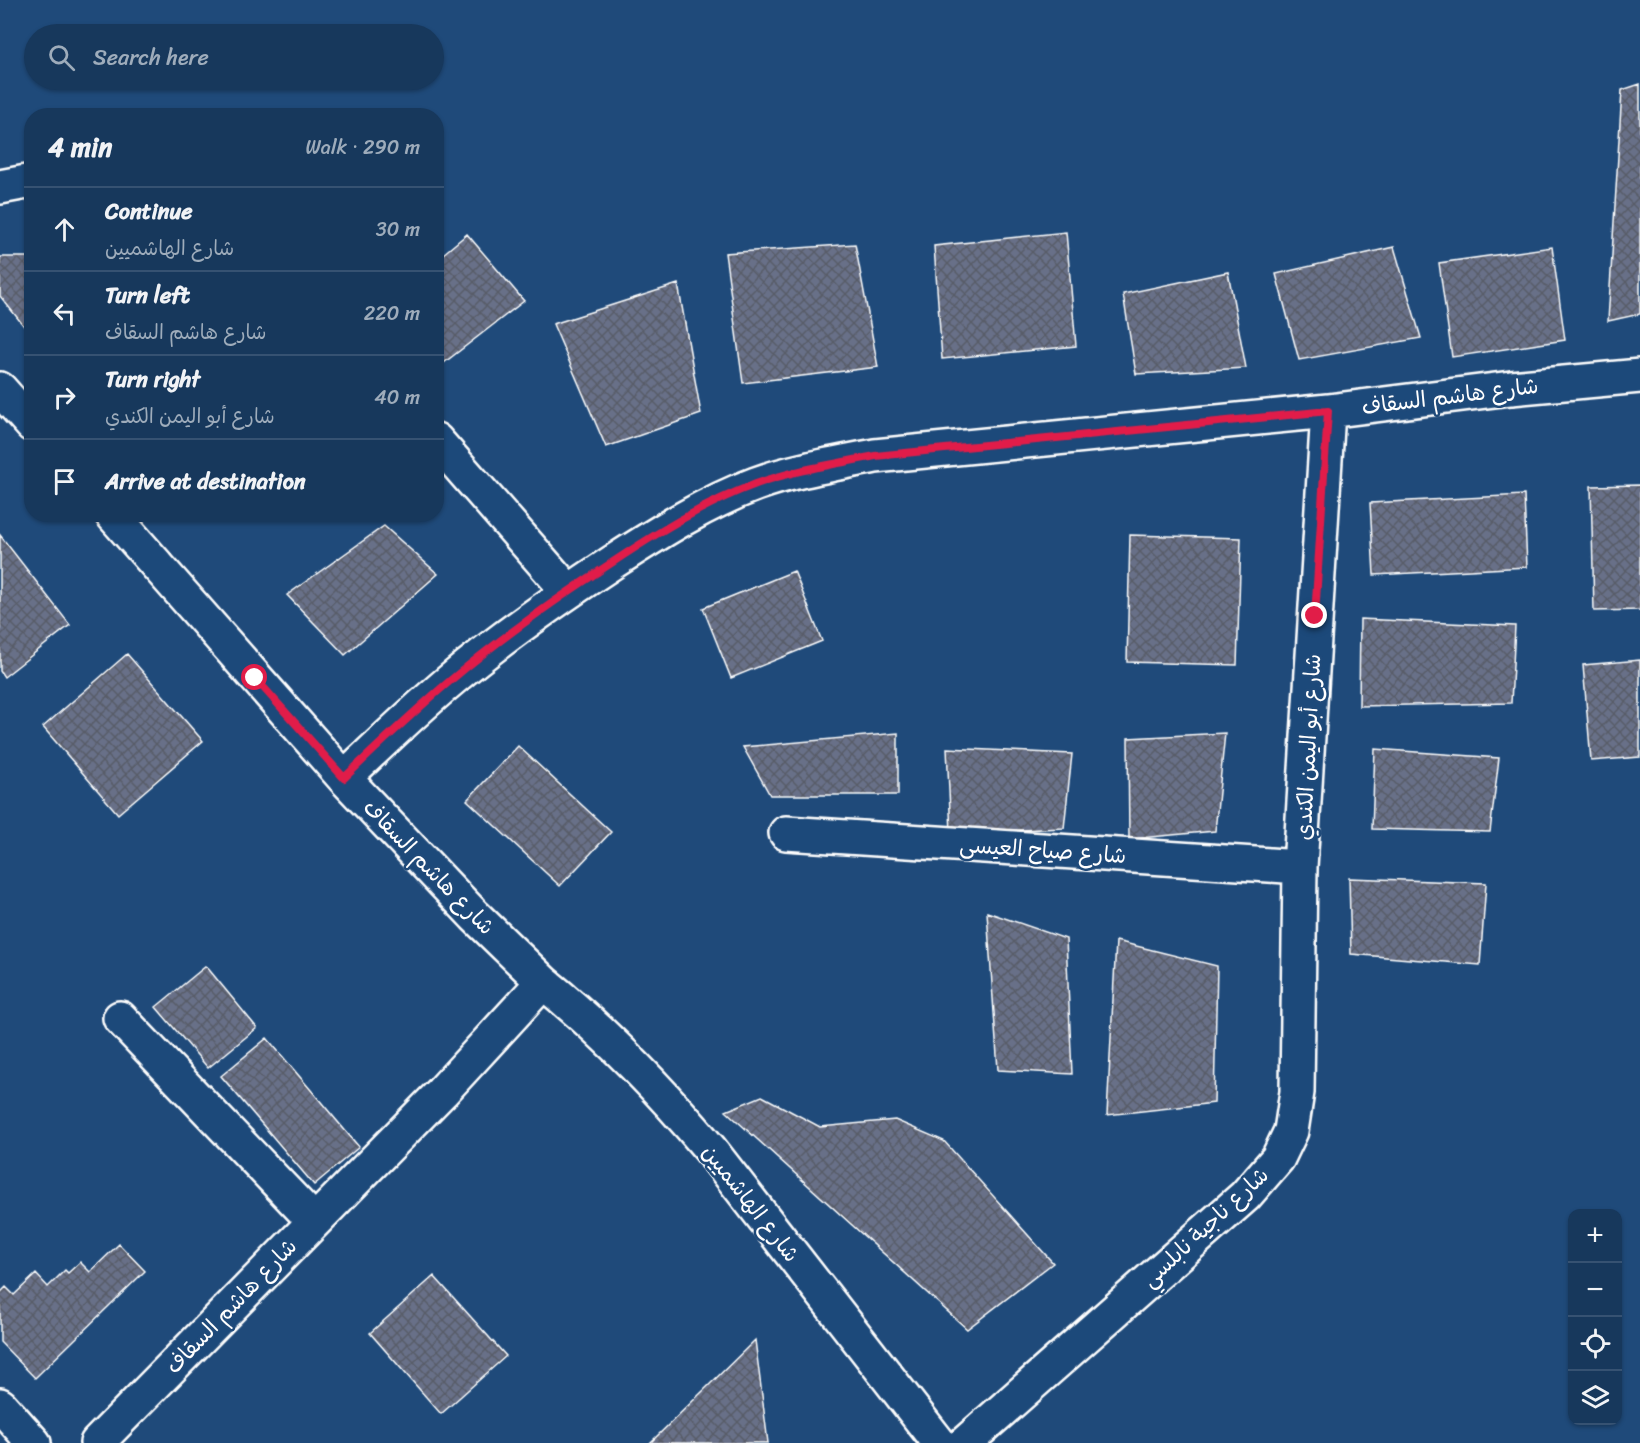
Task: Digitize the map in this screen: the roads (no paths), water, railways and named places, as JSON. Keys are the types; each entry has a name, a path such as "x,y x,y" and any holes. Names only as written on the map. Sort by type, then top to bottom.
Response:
{"street":[{"path":"0,187 24,182"},
{"name":"شارع هاشم السقاف","path":"96,1443 442,1092 543,982 467,908 344,778 451,680 568,591 649,538 702,509 756,484 812,468 875,456 1328,411 1511,388 1640,376"},
{"name":"شارع أبو اليمن الكندي","path":"1300,867 1328,411"},
{"path":"444,449 568,591"},
{"path":"119,522 344,778"},
{"name":"شارع صياح العيسى","path":"786,833 1300,867"},
{"name":"شارع ناجية نابلسي","path":"965,1443 1245,1196 1278,1158 1292,1131 1297,1092 1300,867"},
{"name":"شارع الهاشميين","path":"543,982 615,1044 672,1103 939,1443"},
{"path":"120,1018 314,1221"},
{"path":"0,1405 34,1443"}]}
